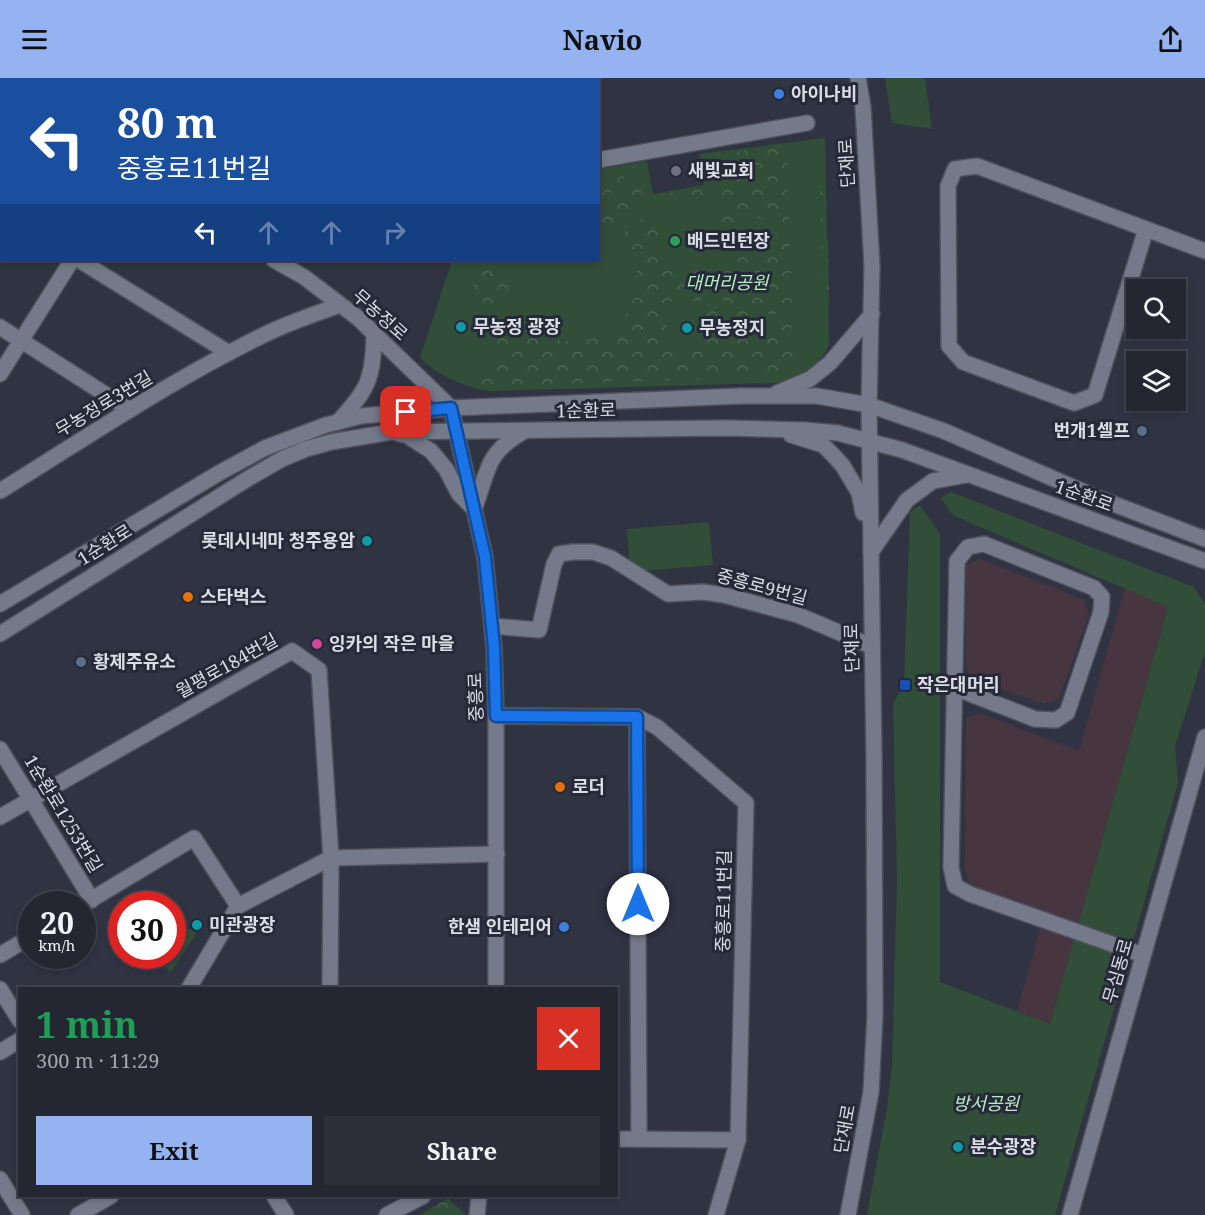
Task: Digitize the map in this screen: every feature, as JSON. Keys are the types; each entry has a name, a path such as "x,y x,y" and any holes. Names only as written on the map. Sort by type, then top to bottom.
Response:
{"street":[{"name":"단재로","path":"848,1215 871,1092 874,1026 875,905 869,405 872,266 863,107 858,78"},
{"path":"600,160 807,123"},
{"path":"1146,229 1095,395 1074,403 963,362 949,346 948,186 955,169 977,166 1146,229 1205,251"},
{"path":"0,374 71,261"},
{"path":"81,261 229,353"},
{"name":"무농정로","path":"276,261 304,277 358,318 451,408"},
{"name":"무농정로3번길","path":"0,491 130,410 229,353 273,331 340,304"},
{"path":"770,396 810,379 830,363 872,314"},
{"path":"0,327 130,410"},
{"path":"338,422 368,384 373,359 374,335"},
{"name":"1순환로","path":"0,604 219,472 266,448 297,435 361,416 451,408 770,396 817,396 869,405 944,432 1098,498 1205,539"},
{"name":"중흥로","path":"451,408 485,557 492,626 496,716 496,987"},
{"name":"1순환로","path":"0,634 282,459 332,442 391,432 727,428 838,433 902,450 1205,561"},
{"path":"776,429 823,446 843,466 859,494 871,552"},
{"path":"391,432 406,435 431,451 446,469 459,494 474,509 481,492 484,474 492,459 509,440 524,432"},
{"path":"871,552 907,500 933,481 967,474"},
{"path":"1175,529 1205,528"},
{"path":"955,688 1035,719 1056,720 1067,712 1101,612 1102,597 1094,588 984,544 968,546 957,561 951,867 955,885 970,894 1143,955"},
{"name":"중흥로9번길","path":"492,626 539,630 554,564 559,554 593,552 611,558 668,594 703,592 724,595 798,615 871,646"},
{"name":"월평로184번길","path":"0,817 292,651 319,670 331,858 330,987"},
{"name":"중흥로11번길","path":"496,716 637,717 657,727 746,803 738,1140"},
{"path":"637,717 639,1139"},
{"name":"무심동로","path":"1070,1215 1205,737"},
{"name":"1순환로1253번길","path":"0,749 31,798 81,891"},
{"name":"1순환로1253번길","path":"96,898 194,838 238,906"},
{"path":"190,987 238,906 331,858 497,854"},
{"path":"0,955 18,944"},
{"path":"0,989 18,1018"},
{"path":"0,1052 18,1041"},
{"path":"618,1139 738,1140 716,1215"},
{"path":"0,1179 22,1215"},
{"path":"78,1215 109,1197"},
{"path":"275,1197 286,1215"},
{"path":"387,1215 421,1197"},
{"path":"477,1215 479,1197"}],"shaded area":[{"path":"980,559 1083,599 1089,615 1059,698 1045,704 971,679 966,666 966,565"},
{"path":"1125,588 1168,607 1050,1024 1017,1011 1045,912 975,887 967,878 965,866 966,718 979,713 1079,751"}],"green space":[{"path":"885,78 925,78 932,129 892,123"},
{"name":"대머리공원","path":"825,138 829,345 814,365 800,374 776,383 488,391 451,379 420,358 452,261 600,261 600,169 647,161 653,194 704,185 699,154"},
{"path":"787,145 789,229 715,202 652,202 652,196 706,188 703,156"},
{"path":"637,166 638,168 626,175 609,195 600,200 600,173"},
{"path":"639,174 643,204 614,232 600,224 600,206 614,200 633,176"},
{"path":"826,189 827,227 821,228 820,190"},
{"path":"660,210 663,265 692,263 716,294 717,318 707,318 706,300 665,302 667,350 708,349 708,326 791,322 794,369 776,377 487,386 477,382 479,378 494,377 496,333 493,325 511,319 515,325 526,322 544,336 552,339 579,341 596,338 620,323 635,293 637,270 631,250 619,236 648,214"},
{"path":"718,213 725,213 790,240 792,312 724,317 722,291 712,278 720,265 730,263 738,255 737,233 733,229 716,224"},
{"path":"821,239 828,239 829,305 824,311"},
{"path":"495,261 513,270 511,283 514,298 507,300 507,307 488,314 480,294 456,262"},
{"name":"방서공원","path":"951,492 1194,587 1205,604 1205,652 1175,746 1178,783 1055,1215 867,1215 887,1108 892,1065 897,881 893,704 904,683 910,512 920,505 940,534 940,982 1050,1024 1168,607 952,515 941,498"},
{"path":"709,522 713,565 630,572 627,529"},
{"path":"192,928 196,934 186,949 186,931"},
{"path":"448,1198 466,1215 420,1215"}],"place":[{"name":"아이나비","path":"779,94"},
{"name":"새빛교회","path":"676,171"},
{"name":"배드민턴장","path":"675,241"},
{"name":"무농정 광장","path":"461,327"},
{"name":"무농정지","path":"687,328"},
{"name":"번개1셀프","path":"1142,431"},
{"name":"롯데시네마 청주용암","path":"367,541"},
{"name":"스타벅스","path":"188,597"},
{"name":"잉카의 작은 마을","path":"317,644"},
{"name":"황제주유소","path":"81,662"},
{"name":"작은대머리","path":"905,685"},
{"name":"로더","path":"560,787"},
{"name":"미관광장","path":"197,925"},
{"name":"한샘 인테리어","path":"564,927"},
{"name":"분수광장","path":"958,1147"}],"route":[{"path":"406,412 451,408 485,557 494,647 496,716 637,717 638,904"}]}
